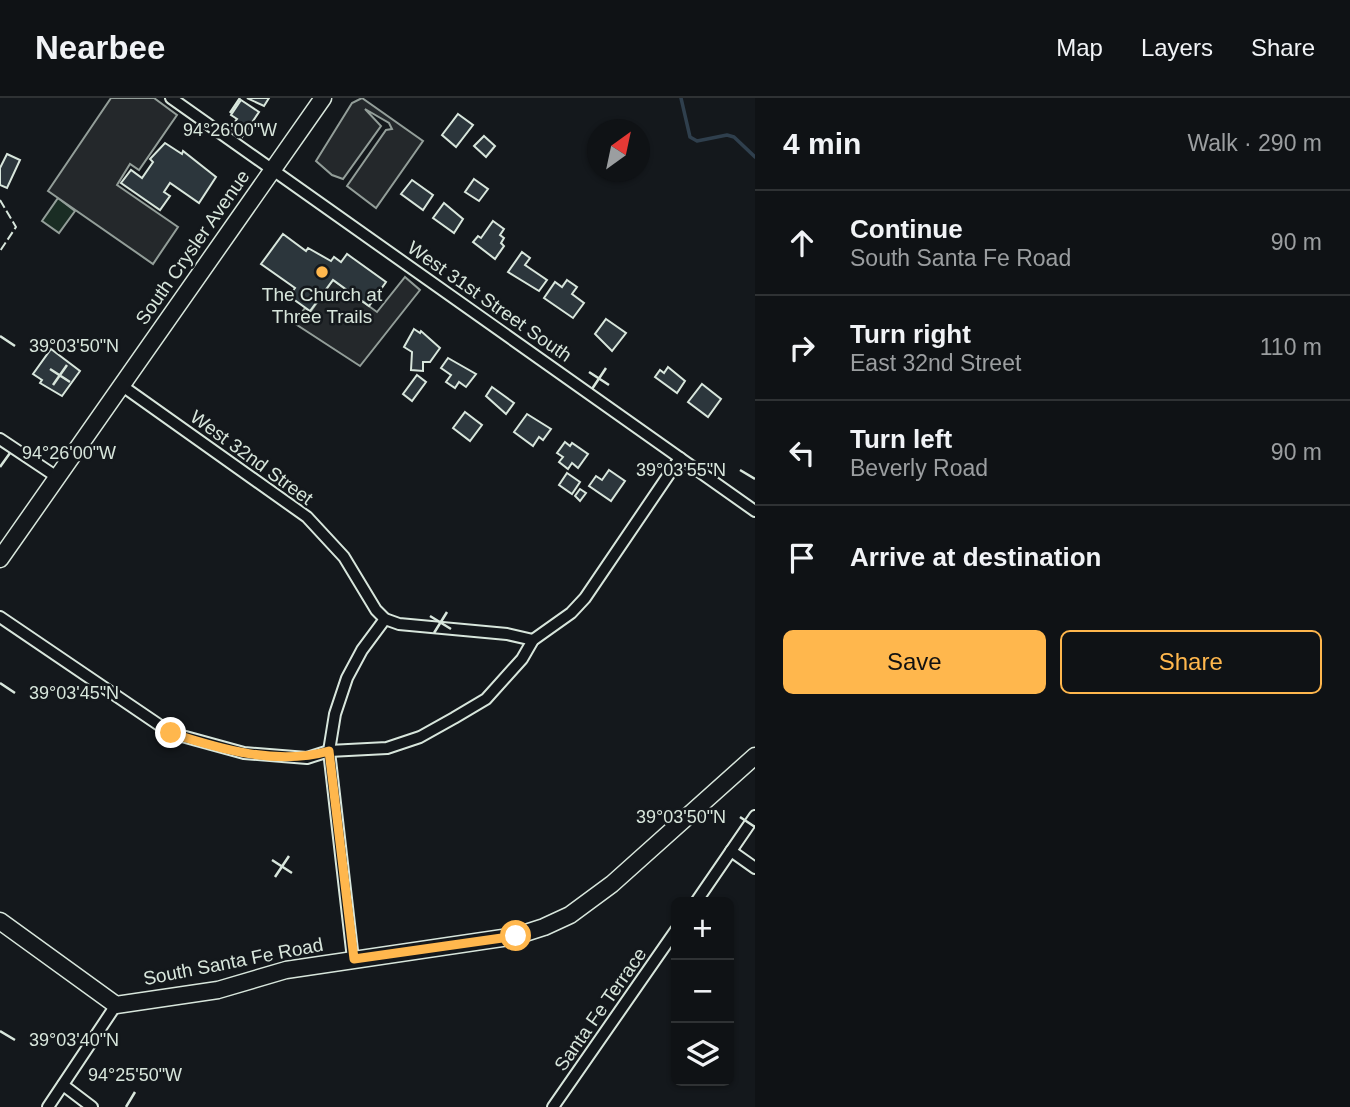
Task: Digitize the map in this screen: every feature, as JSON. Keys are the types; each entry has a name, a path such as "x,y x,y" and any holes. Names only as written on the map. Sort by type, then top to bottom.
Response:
{"street":[{"name":"West 31st Street South","path":"171,98 755,511"},
{"name":"South Crysler Avenue","path":"0,559 323,98"},
{"name":"West 32nd Street","path":"121,385 307,517 344,557 376,610 385,619"},
{"path":"0,439 57,477"},
{"path":"0,617 171,733 244,753 307,758 329,751 387,748 420,737 486,699 515,668 533,640 571,613 585,598 680,458"},
{"path":"354,959 329,751 335,714 347,678 362,650 385,619 399,624 507,634 533,640"},
{"name":"South Santa Fe Road","path":"116,1005 218,990 286,970 516,936 570,915 611,884 755,756"},
{"path":"700,897 755,816"},
{"path":"732,851 755,868"},
{"path":"0,921 116,1005 48,1107"},
{"name":"Santa Fe Terrace","path":"553,1107 671,937"},
{"path":"62,1085 92,1107"}],"green space":[{"path":"58,198 75,211 59,233 42,221"}],"shaded area":[{"path":"111,98 154,98 177,115 139,170 130,164 117,185 178,227 153,264 48,191"},
{"path":"362,98 423,141 376,208 347,186 386,130 392,129 389,123 365,109 381,126 343,179 332,175 316,161 352,103"},
{"path":"405,277 420,290 360,366 294,323 305,308 311,311 333,280 377,312"}],"building":[{"path":"247,98 269,98 264,106"},
{"path":"241,100 259,112 242,137 230,128 237,119 231,115"},
{"path":"458,114 473,125 456,147 442,135"},
{"path":"484,136 495,146 486,157 474,146"},
{"path":"165,143 182,154 183,151 216,177 199,203 170,183 164,192 170,196 160,210 121,183 131,170 142,178 153,162 150,159"},
{"path":"7,154 20,160 7,188 0,185 0,168"},
{"path":"474,179 488,189 479,201 465,192"},
{"path":"412,180 433,195 423,210 401,194"},
{"path":"444,203 463,219 454,233 433,218"},
{"path":"493,221 504,229 500,235 504,238 501,243 504,246 495,259 473,242 478,236 481,238"},
{"name":"The Church at Three Trails","path":"283,234 306,251 308,248 331,261 334,257 341,262 347,254 386,282 369,306 333,280 310,311 289,296 295,288 261,264"},
{"path":"522,252 530,258 525,265 547,280 539,291 508,272"},
{"path":"567,280 577,287 572,294 584,303 573,318 544,298 555,282 562,287"},
{"path":"606,319 626,333 612,351 595,334"},
{"path":"414,329 420,333 421,331 440,348 430,362 423,362 423,371 411,370 412,352 404,347"},
{"path":"51,349 80,371 62,396 40,383 42,380 33,374"},
{"path":"448,358 476,374 466,387 459,382 455,388 446,382 451,375 441,368"},
{"path":"668,367 685,381 677,393 655,377 660,370 664,373"},
{"path":"417,375 426,382 412,401 403,394"},
{"path":"702,384 721,399 708,417 688,402"},
{"path":"492,387 514,403 506,414 486,396"},
{"path":"465,412 482,425 470,441 453,428"},
{"path":"527,414 551,429 543,440 539,437 533,446 514,432"},
{"path":"565,442 570,446 572,443 588,454 578,468 572,463 568,469 559,462 563,457 557,453"},
{"path":"609,470 625,481 611,501 589,486 596,476 602,480"},
{"path":"567,473 580,482 572,494 559,485"},
{"path":"580,489 586,493 580,501 575,496"}],"waterway":[{"path":"681,98 690,137 697,141 727,135 734,137 755,157"}],"fence":[{"path":"0,200 16,227 0,251"}],"place":[{"name":"The Church at Three Trails","path":"322,272"}],"route":[{"path":"171,733 244,753 307,758 329,751 354,959 516,936"}]}
